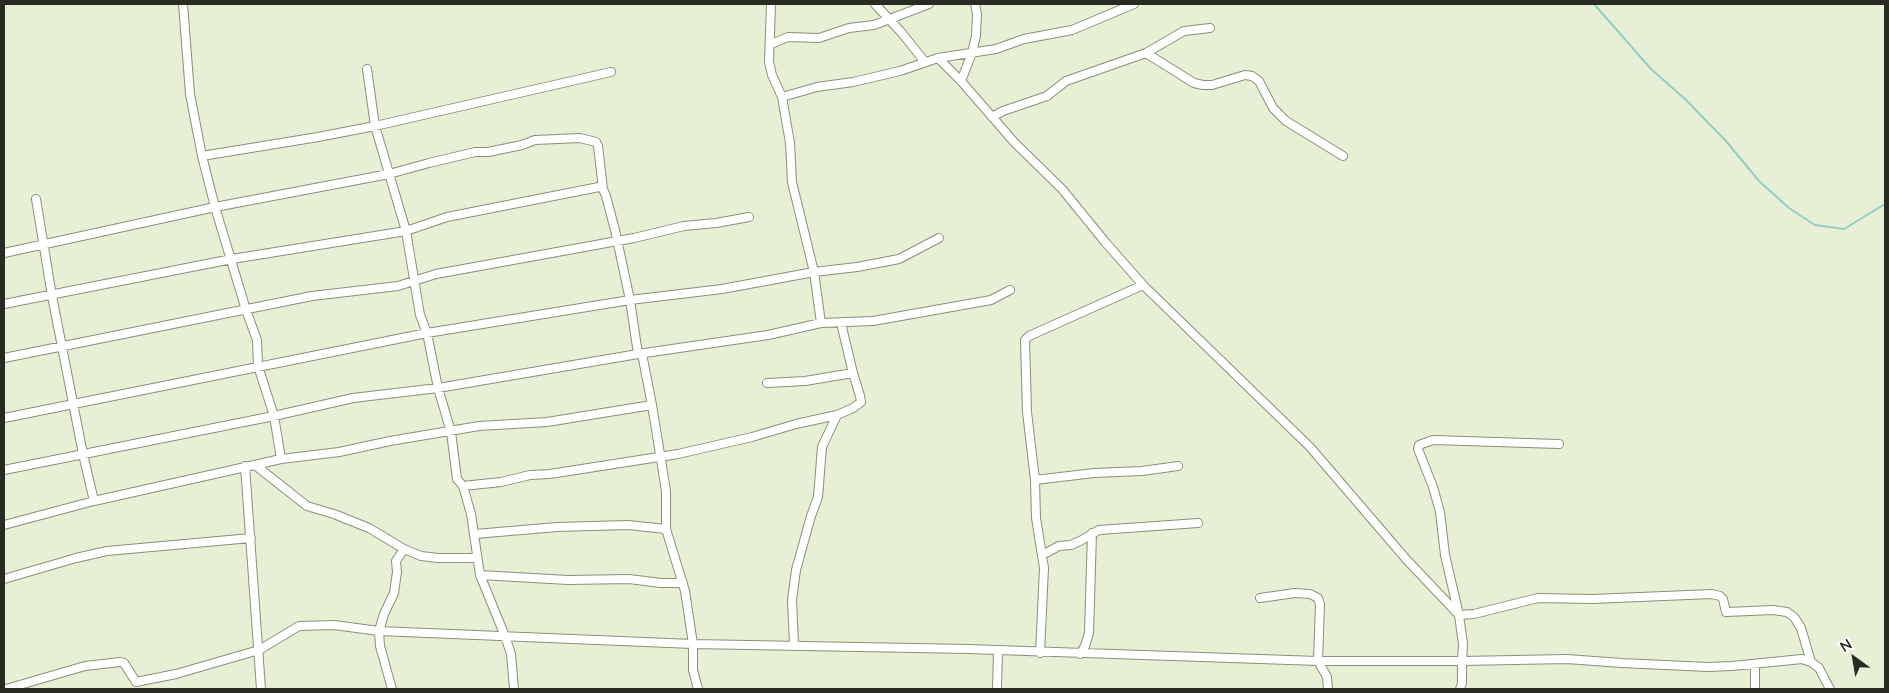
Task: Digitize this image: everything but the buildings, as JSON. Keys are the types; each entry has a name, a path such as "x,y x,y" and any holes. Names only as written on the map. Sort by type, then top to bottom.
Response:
{"street":[{"path":"183,4 190,94 202,156 215,207 257,340 258,366 274,416 281,459"},
{"path":"771,4 769,62 772,75 782,97 790,143 792,182 814,272 821,323"},
{"path":"875,4 890,19 925,62"},
{"path":"771,44 788,37 819,38 849,28 874,25 929,4"},
{"path":"961,81 972,53 976,36 977,14 975,4"},
{"path":"782,97 817,87 853,82 900,71 938,58 996,49 1024,39 1072,30 1134,4"},
{"path":"992,117 1003,111 1040,99 1066,81 1146,53 1184,31 1210,28"},
{"path":"1146,53 1194,83 1203,85 1212,85 1245,75 1252,76 1259,81 1273,108 1286,121 1343,156"},
{"path":"938,58 961,81 1014,142 1062,189 1106,243 1143,284 1310,447 1406,559 1459,615"},
{"path":"367,69 374,126 406,231 420,315 427,333 438,388 451,432 457,479 463,486 475,534 480,575 505,636 510,654 514,689"},
{"path":"202,156 374,126 611,72"},
{"path":"4,253 215,207 388,174 429,162 475,152 522,146 535,140 580,138 596,142 603,189 617,241 652,405 666,491 666,529 683,583 694,644 693,670 698,689"},
{"path":"4,304 232,259 406,231 447,217 599,187 603,189"},
{"path":"36,199 52,296 94,501"},
{"path":"4,358 312,296 398,286 436,274 617,241 684,226 749,217"},
{"path":"4,418 427,333 630,300 722,289 899,259 939,238"},
{"path":"1040,653 1044,568 1036,518 1035,480 1027,412 1025,340 1037,332 1143,284"},
{"path":"4,470 274,416 353,398 438,388 640,354 768,335 821,323 873,321 992,300 1010,290"},
{"path":"463,486 501,482 530,475 550,474 659,456 752,437 796,424 838,415 853,408 860,402 841,323"},
{"path":"767,383 806,381 852,373"},
{"path":"4,525 94,501 281,459 339,452 390,441 479,426 547,422 652,405"},
{"path":"794,644 792,600 796,570 818,497 822,447 838,415"},
{"path":"1460,689 1462,683 1463,644 1459,615 1445,554 1440,512 1433,487 1418,449 1419,446 1433,440 1559,444"},
{"path":"255,465 307,506 369,528 404,549 421,556 477,558"},
{"path":"244,466 262,689"},
{"path":"1035,480 1094,473 1142,472 1178,466"},
{"path":"1042,555 1050,549 1071,545 1092,534 1110,528 1198,523"},
{"path":"475,534 557,527 628,525 666,529"},
{"path":"1080,654 1086,646 1089,633 1092,534"},
{"path":"4,579 76,558 107,552 251,538"},
{"path":"392,689 380,646 379,631 384,614 394,593 397,572 396,561 404,549"},
{"path":"480,575 568,580 629,579 661,583 683,583"},
{"path":"1260,598 1295,594 1310,594 1318,598 1320,604 1318,661 1327,678 1328,689"},
{"path":"1459,615 1474,614 1538,598 1592,599 1712,594 1723,599 1726,612 1773,610 1787,612 1794,617 1801,628 1811,662"},
{"path":"6,689 85,666 120,662 124,663 136,682 176,674 259,650 299,626 334,625 379,631 694,644 794,644 1318,661 1567,659 1708,667 1797,659 1811,662 1819,668 1830,689"},
{"path":"997,689 998,651"},
{"path":"1755,664 1755,689"}],"waterway":[{"path":"1594,4 1651,69 1685,99 1726,141 1759,181 1789,208 1815,225 1844,229 1885,204"}]}
